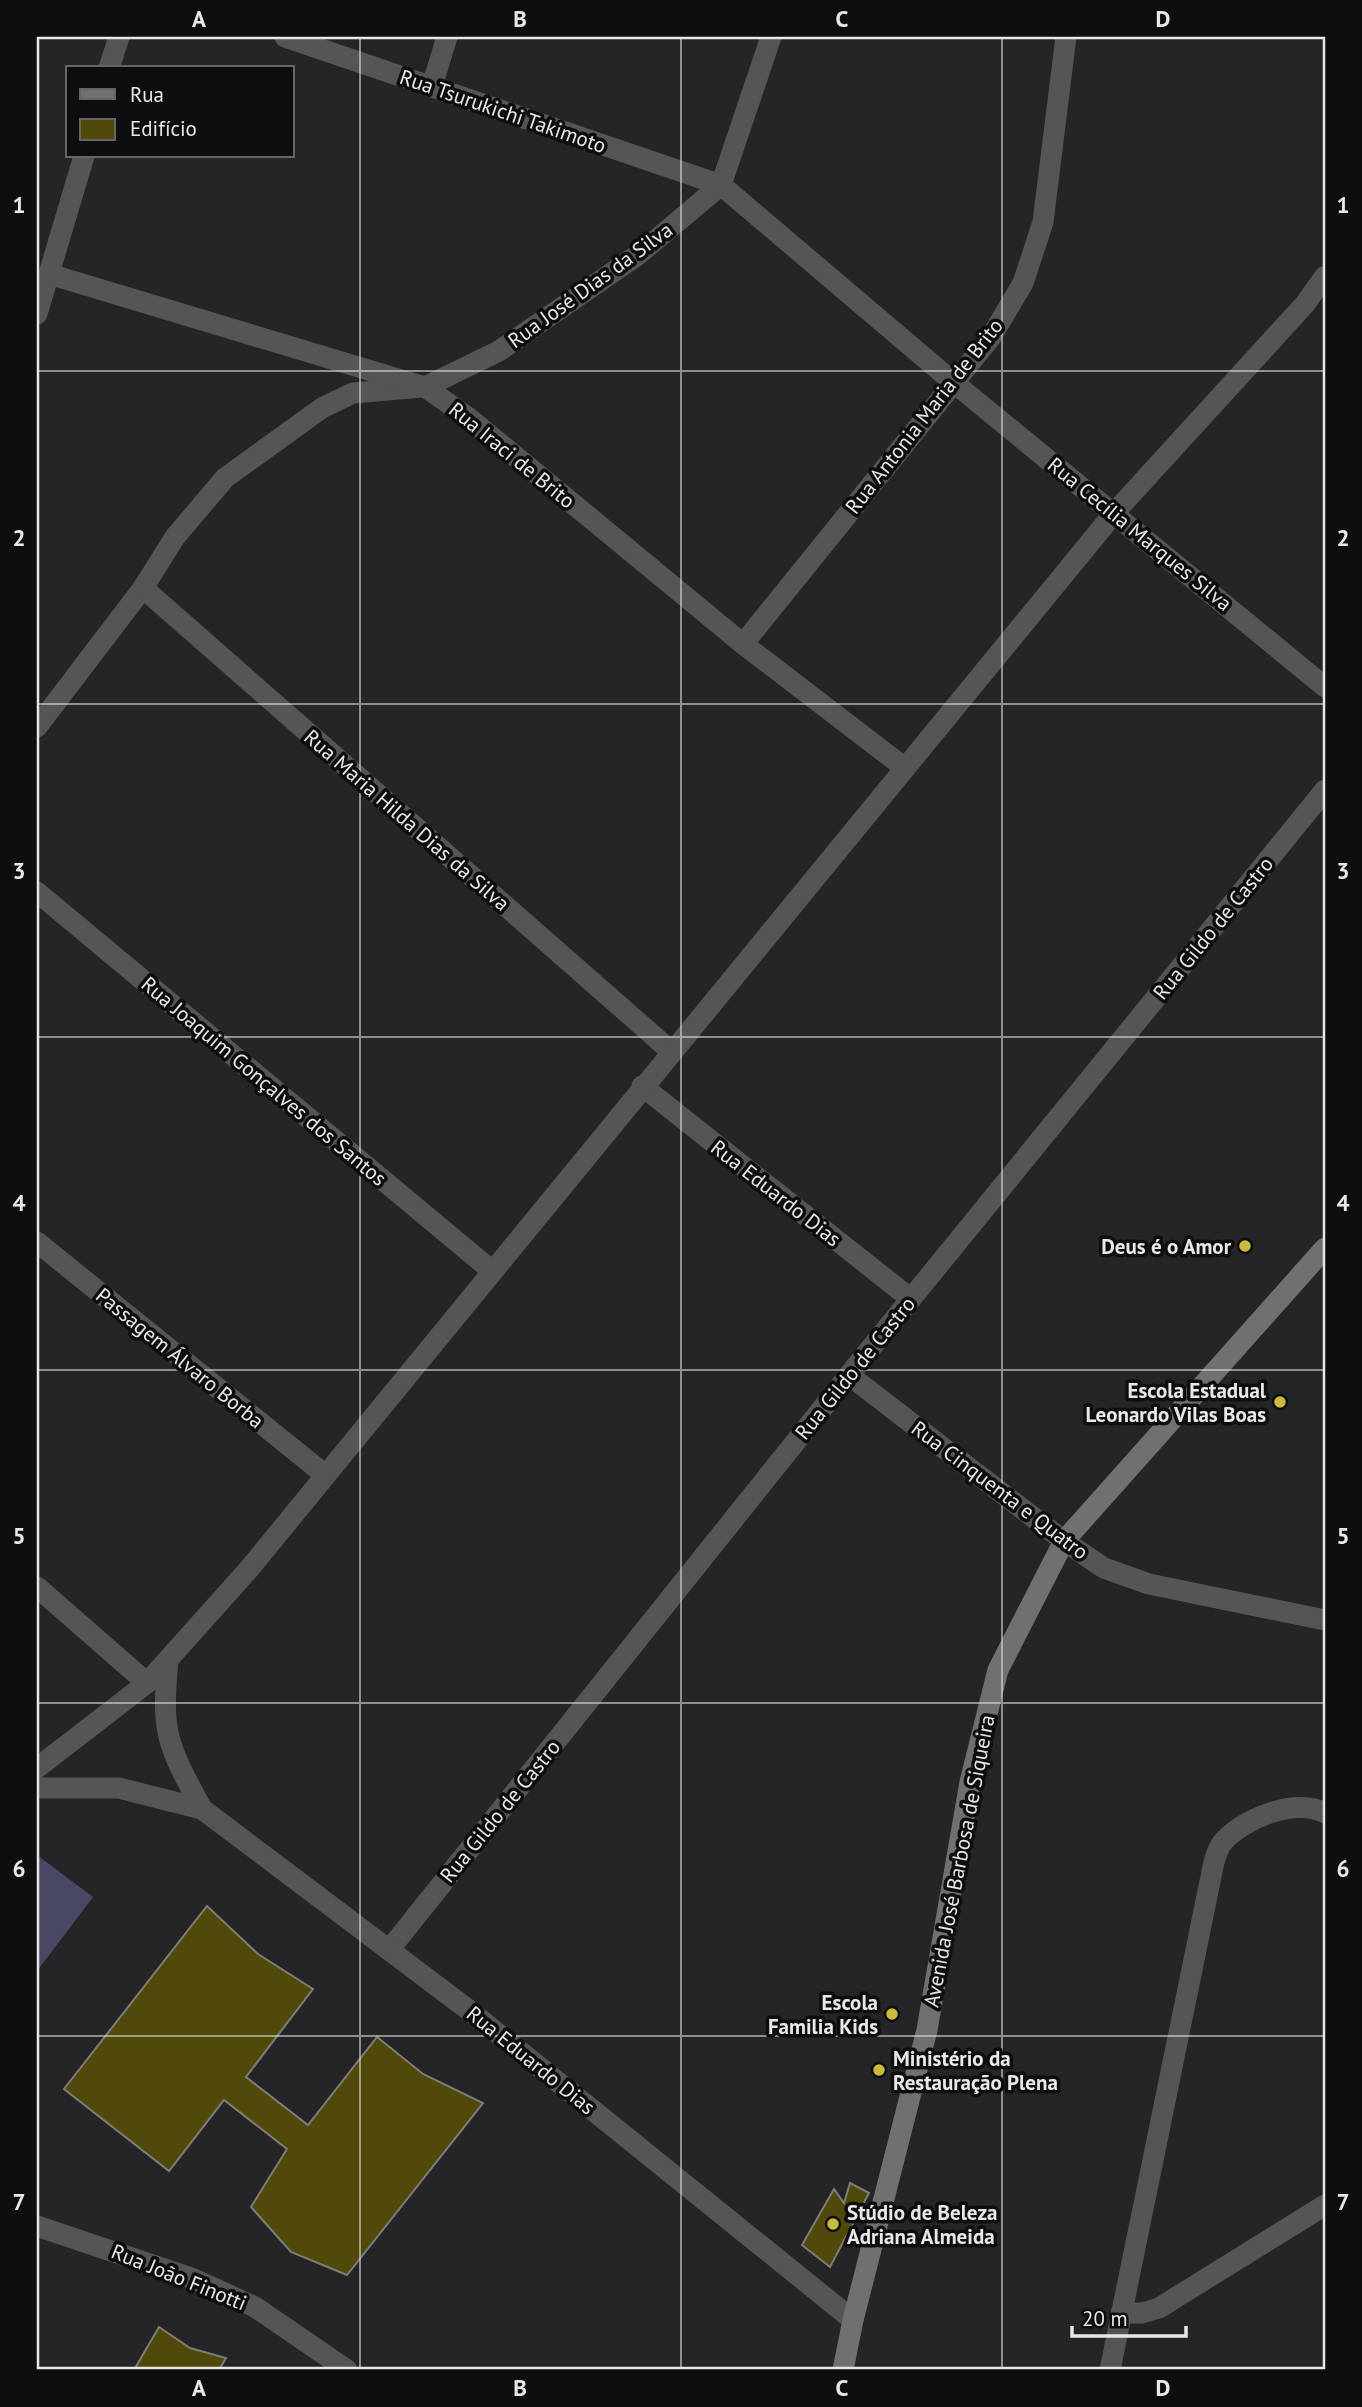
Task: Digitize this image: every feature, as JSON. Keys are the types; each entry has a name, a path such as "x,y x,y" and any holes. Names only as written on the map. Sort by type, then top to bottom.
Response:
{"main road":[{"name":"Avenida José Barbosa de Siqueira","path":"843,2370 853,2320 927,2030 970,1782 998,1670 1064,1541 1325,1248"}],"street":[{"path":"110,66 119,37"},
{"name":"Rua Tsurukichi Takimoto","path":"285,37 721,185"},
{"path":"432,86 447,37"},
{"path":"721,185 771,37"},
{"name":"Rua Antonia Maria de Brito","path":"743,644 991,337 1027,271 1042,222 1066,37"},
{"path":"37,314 83,158"},
{"name":"Rua Cecília Marques Silva","path":"721,185 953,382 1115,512 1325,687"},
{"name":"Rua José Dias da Silva","path":"425,387 499,351 639,254 721,185"},
{"name":"Rua Iraci de Brito","path":"49,274 425,387 469,418 743,644 905,768"},
{"path":"37,1768 147,1683 249,1569 491,1270 1115,512 1305,304 1325,276"},
{"path":"37,727 143,588 175,537 225,478 322,408 353,393 425,387"},
{"name":"Rua Maria Hilda Dias da Silva","path":"143,588 672,1052"},
{"name":"Rua Gildo de Castro","path":"389,1950 849,1375 1325,790"},
{"name":"Rua Joaquim Gonçalves dos Santos","path":"37,892 491,1270"},
{"name":"Rua Eduardo Dias","path":"642,1086 911,1299"},
{"name":"Passagem Álvaro Borba","path":"37,1242 324,1474"},
{"name":"Rua Cinquenta e Quatro","path":"849,1375 1064,1541 1104,1568 1149,1584 1325,1620"},
{"path":"37,1587 147,1683"},
{"name":"Rua Eduardo Dias","path":"168,1660 164,1722 169,1747 202,1809"},
{"name":"Rua Eduardo Dias","path":"37,1788 119,1788 202,1809 470,2011 853,2320"},
{"path":"1110,2370 1220,1844 1233,1833 1288,1807 1312,1806 1325,1814"},
{"path":"1121,2312 1142,2313 1159,2308 1325,2205"},
{"name":"Rua João Finotti","path":"37,2227 128,2255 219,2290 255,2307 347,2370"}],"shaded area":[{"path":"37,1855 93,1897 37,1971"}],"building":[{"path":"207,1906 258,1954 313,1989 246,2077 308,2125 377,2037 423,2074 483,2103 347,2275 291,2252 251,2207 287,2149 224,2100 169,2171 64,2089"},
{"name":"Stúdio de Beleza Adriana Almeida","path":"850,2183 869,2193 830,2267 802,2245 834,2189 844,2203"},
{"path":"159,2327 190,2348 226,2358 219,2370 134,2370"}],"place":[{"name":"Deus é o Amor","path":"1245,1246"},
{"name":"Escola Estadual Leonardo Vilas Boas","path":"1280,1402"},
{"name":"Escola Familia Kids","path":"892,2014"},
{"name":"Ministério da Restauração Plena","path":"879,2070"},
{"name":"Stúdio de Beleza Adriana Almeida","path":"833,2224"}]}
